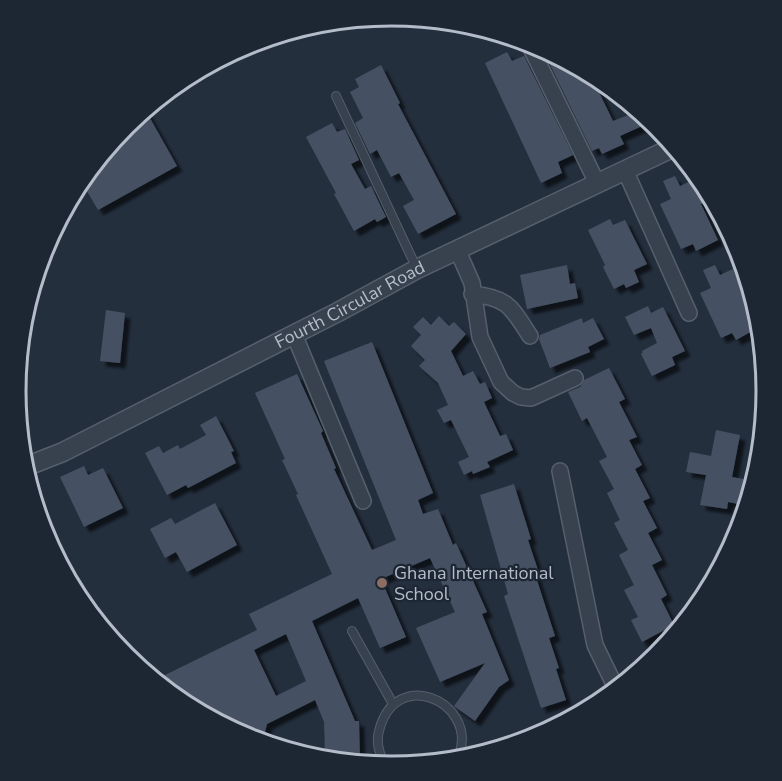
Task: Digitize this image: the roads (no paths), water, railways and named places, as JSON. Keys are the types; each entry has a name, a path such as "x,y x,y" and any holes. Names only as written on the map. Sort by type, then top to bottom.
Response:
{"street":[{"path":"534,54 597,183"},
{"name":"Fourth Circular Road","path":"33,464 63,452 457,249 666,151"},
{"path":"625,170 689,313"},
{"path":"457,249 472,283 472,294 483,345 501,382 513,393 531,398 575,378"},
{"path":"472,294 495,297 508,306 530,336"},
{"path":"294,334 363,501"},
{"path":"560,471 595,645 613,680"}],"lane":[{"path":"336,96 417,269"},
{"path":"352,631 393,704"},
{"path":"381,756 376,740 382,716 393,704 405,697 430,697 442,703 456,718 462,733 460,748"}],"place":[{"name":"Ghana International School","path":"382,583"}]}
